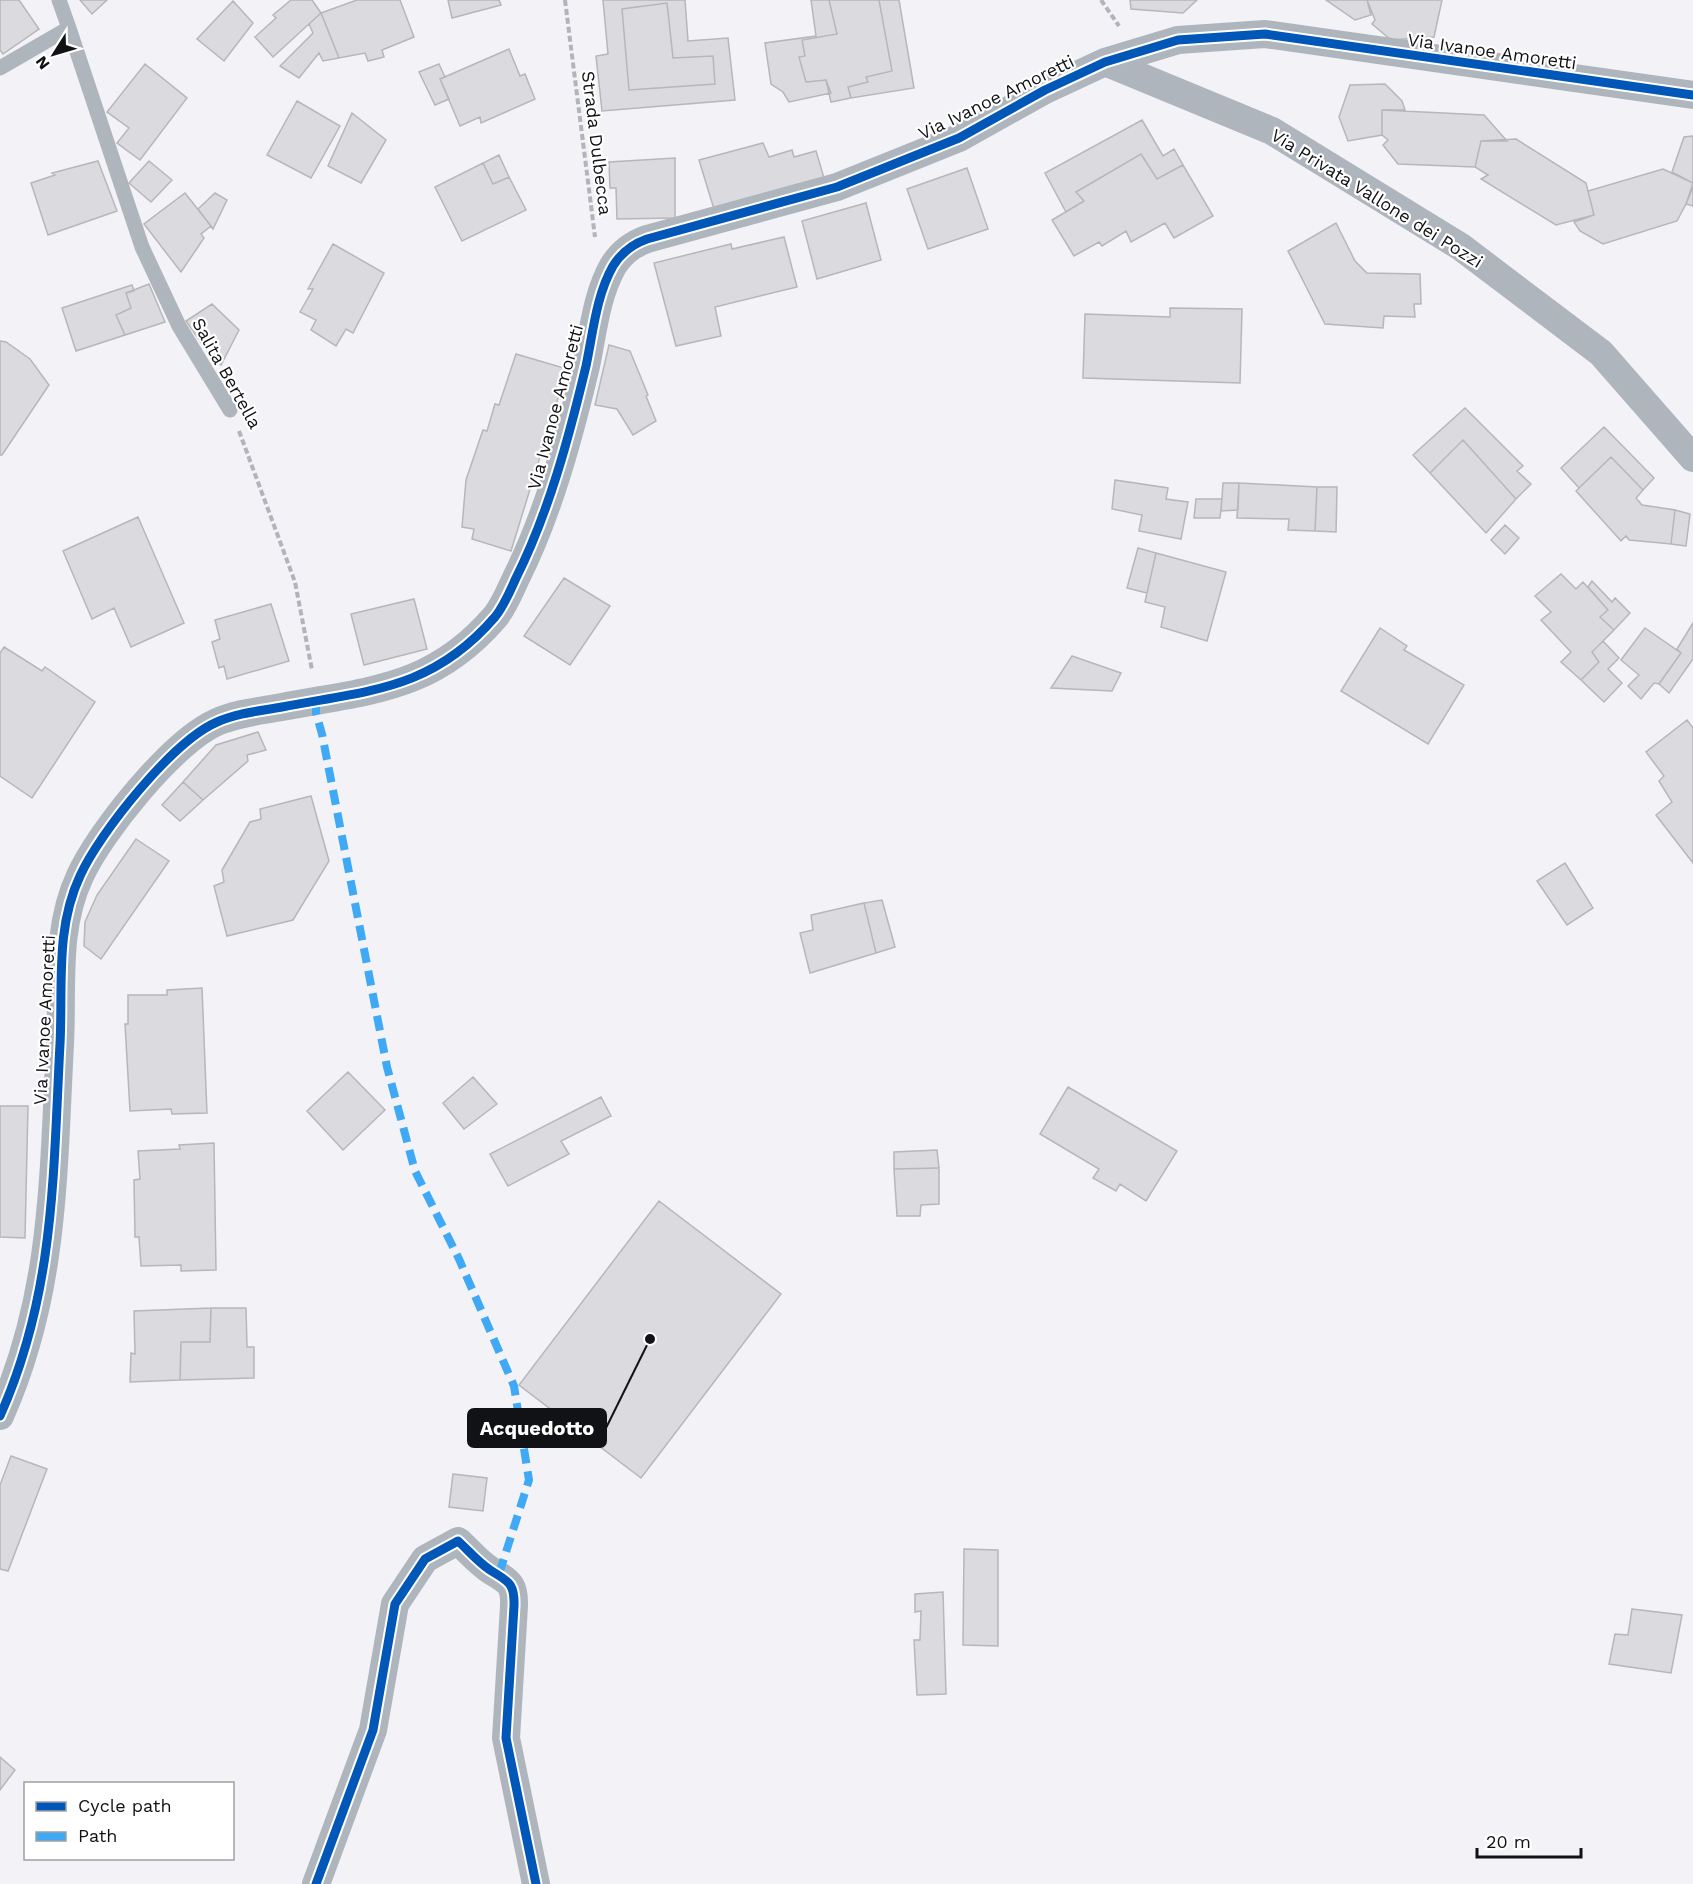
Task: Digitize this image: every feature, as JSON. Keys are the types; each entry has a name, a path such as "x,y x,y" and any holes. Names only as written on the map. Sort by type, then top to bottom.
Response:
{"street":[{"name":"Via Ivanoe Amoretti","path":"0,1416 7,1377 36,1309 50,1230 60,1040 61,951 72,895 81,873 132,799 156,770 198,732 231,716 384,689 414,679 462,650 499,613 531,548 557,472 585,370 602,289 616,261 636,243 837,187 959,138 1045,90 1105,62 1179,40 1265,34 1693,95"},
{"name":"Via Privata Vallone dei Pozzi","path":"1105,62 1272,131 1461,247 1601,353 1693,458"},
{"path":"316,1884 373,1730 395,1604 425,1559 458,1541 490,1571 499,1574 512,1588 514,1597 506,1738 536,1884"}],"lane":[{"name":"Salita Bertella","path":"60,0 146,257 178,326 230,410"},
{"path":"0,68 69,28"}],"building":[{"path":"0,0 19,0 39,29 3,54 0,50"},
{"path":"80,0 107,0 92,14"},
{"path":"291,0 312,0 321,13 273,57 255,37 276,18 273,15"},
{"path":"357,0 400,0 414,37 382,50 384,57 368,61 365,53 339,58 321,13"},
{"path":"448,0 499,0 501,5 452,18"},
{"path":"603,0 685,0 688,41 728,38 735,100 602,111 596,56 608,54","holes":["667,3 673,58 713,56 715,84 629,90 622,9"]},
{"path":"811,0 829,0 837,34 802,40 805,56 799,57 806,82 826,80 831,93 789,102 783,92 771,84 765,43 816,36"},
{"path":"829,0 879,0 892,71 866,77 868,82 848,87 851,98 831,102 826,80 806,82 799,57 805,56 802,40 837,34"},
{"path":"879,0 899,0 914,88 851,98 848,87 868,82 866,77 892,71"},
{"path":"1130,0 1197,0 1183,13 1131,9"},
{"path":"1326,0 1367,0 1371,15 1355,20"},
{"path":"1367,0 1442,0 1434,37 1391,40 1372,24 1375,20"},
{"path":"233,1 253,23 224,61 197,39"},
{"path":"667,3 673,58 713,56 715,84 629,90 622,9"},
{"path":"321,13 339,58 323,61 319,53 299,78 280,66 313,33 309,24"},
{"path":"509,49 520,76 525,74 535,99 481,123 480,117 460,126 440,79"},
{"path":"145,64 187,98 140,160 117,143 129,128 107,112"},
{"path":"439,64 445,77 440,79 449,99 435,105 419,72"},
{"path":"1385,84 1402,101 1405,110 1382,110 1382,135 1348,141 1339,117 1350,85"},
{"path":"297,101 340,126 311,178 267,155"},
{"path":"1382,110 1484,115 1507,141 1481,141 1475,167 1398,164 1383,145 1388,140 1382,135"},
{"path":"352,113 386,140 361,183 328,166"},
{"path":"1142,120 1163,156 1174,149 1183,165 1157,179 1141,154 1076,192 1084,201 1066,212 1045,173"},
{"path":"1693,136 1693,183 1672,172 1684,137"},
{"path":"1516,139 1586,183 1594,215 1556,225 1481,179 1488,175 1475,167 1481,141"},
{"path":"763,143 769,157 792,150 794,157 816,151 824,178 714,209 699,160"},
{"path":"1141,154 1157,179 1183,165 1213,216 1174,238 1165,223 1131,242 1126,231 1102,246 1099,242 1074,256 1052,220 1084,201 1076,192"},
{"path":"499,155 509,177 493,184 483,163"},
{"path":"675,158 675,218 617,219 616,188 610,188 609,162"},
{"path":"98,161 117,211 48,235 31,183 55,175 52,173"},
{"path":"149,161 172,180 151,202 129,183"},
{"path":"483,163 493,184 509,177 526,210 462,241 435,187"},
{"path":"967,168 988,229 928,249 907,189"},
{"path":"1663,169 1693,183 1677,221 1603,244 1580,231 1574,222 1594,215 1588,191"},
{"path":"1693,187 1693,206 1686,204"},
{"path":"185,193 211,226 201,234 204,238 181,272 144,224"},
{"path":"215,193 227,200 213,229 198,209"},
{"path":"866,203 881,260 817,279 802,221"},
{"path":"1336,223 1355,261 1367,273 1420,274 1421,304 1414,304 1415,317 1384,316 1383,328 1325,324 1288,251"},
{"path":"784,237 797,287 715,307 721,336 676,346 654,263 731,244 732,249"},
{"path":"333,244 384,273 353,333 346,329 336,346 311,330 316,320 300,312 313,289 308,289"},
{"path":"149,284 165,322 125,335 116,315 131,308 126,293"},
{"path":"132,285 134,291 126,293 131,308 116,315 125,335 76,351 62,308"},
{"path":"212,304 239,330 221,365 211,357 186,321"},
{"path":"1170,308 1242,309 1240,383 1083,378 1085,314 1170,317"},
{"path":"0,341 6,342 30,359 49,385 2,455 0,455"},
{"path":"609,345 630,351 656,421 633,435 617,409 595,405"},
{"path":"516,354 567,369 511,551 472,539 474,529 462,527 466,480 483,430 487,431 495,404 499,405"},
{"path":"1465,408 1523,466 1517,471 1531,484 1516,499 1463,440 1430,473 1413,455"},
{"path":"1604,427 1654,478 1643,490 1611,457 1579,488 1561,468"},
{"path":"1463,440 1516,499 1486,533 1430,473"},
{"path":"1611,457 1643,490 1636,498 1642,505 1675,510 1671,544 1629,540 1626,536 1621,541 1576,491"},
{"path":"1115,480 1168,488 1166,499 1188,502 1181,539 1139,531 1142,515 1112,509"},
{"path":"1223,483 1239,483 1238,510 1221,511"},
{"path":"1239,483 1317,487 1315,531 1288,530 1289,519 1237,518"},
{"path":"1317,487 1337,487 1336,532 1315,531"},
{"path":"1196,499 1222,499 1220,518 1194,518"},
{"path":"1675,510 1690,514 1686,546 1671,544"},
{"path":"138,517 184,623 131,647 114,608 92,619 63,551"},
{"path":"1505,525 1519,538 1505,554 1491,540"},
{"path":"1138,548 1156,553 1147,593 1127,588"},
{"path":"1156,553 1226,572 1207,641 1161,627 1165,607 1145,602"},
{"path":"1561,574 1576,589 1583,582 1608,610 1600,617 1614,630 1592,652 1599,662 1581,680 1561,662 1571,652 1541,620 1551,612 1535,596"},
{"path":"564,578 610,606 570,665 524,636"},
{"path":"1592,581 1612,602 1615,598 1630,613 1614,630 1600,617 1608,610 1588,587"},
{"path":"414,599 427,649 364,665 351,614"},
{"path":"271,604 289,661 227,679 224,666 219,668 212,642 220,639 215,620"},
{"path":"1693,623 1693,659 1669,693 1659,684 1681,653 1677,649"},
{"path":"1380,628 1407,646 1404,650 1464,685 1428,744 1341,691"},
{"path":"1645,628 1681,653 1659,684 1654,683 1641,699 1628,686 1639,675 1621,660"},
{"path":"1603,641 1619,658 1608,669 1622,683 1604,702 1581,680 1599,662 1592,652"},
{"path":"4,647 42,671 45,667 95,702 32,798 0,776 0,653"},
{"path":"1072,656 1121,673 1112,691 1051,688"},
{"path":"1687,720 1693,728 1693,863 1656,815 1672,802 1659,781 1664,776 1646,752"},
{"path":"258,732 266,750 247,755 248,761 203,800 183,782 216,745"},
{"path":"183,782 203,800 180,821 162,805"},
{"path":"311,796 329,861 293,920 227,936 214,886 224,882 222,870 250,822 261,819 260,809"},
{"path":"136,839 169,861 101,959 84,946 85,922 97,895"},
{"path":"1565,863 1593,908 1567,925 1537,881"},
{"path":"882,900 895,947 876,953 864,903"},
{"path":"864,903 876,953 810,973 800,933 813,930 811,915"},
{"path":"202,988 207,1113 172,1114 171,1109 130,1111 125,1024 128,1024 128,995 167,995 167,990"},
{"path":"348,1072 385,1110 343,1150 307,1111"},
{"path":"473,1077 497,1104 464,1129 443,1103"},
{"path":"1068,1087 1177,1151 1146,1201 1120,1184 1116,1191 1093,1178 1099,1169 1040,1134"},
{"path":"601,1097 611,1116 561,1141 569,1154 508,1186 490,1154"},
{"path":"0,1106 28,1106 25,1238 0,1237"},
{"path":"214,1143 216,1270 181,1271 181,1265 141,1266 139,1237 135,1237 134,1180 140,1179 138,1151 180,1149 179,1145"},
{"path":"937,1150 939,1168 894,1169 894,1152"},
{"path":"939,1168 939,1204 921,1205 920,1216 897,1216 894,1169"},
{"path":"659,1201 781,1294 641,1478 519,1385"},
{"path":"211,1308 210,1342 181,1342 180,1380 130,1382 131,1353 135,1354 134,1311"},
{"path":"211,1308 246,1308 247,1347 254,1347 254,1378 180,1380 181,1342 210,1342"},
{"path":"11,1456 47,1469 8,1571 0,1569 0,1485"},
{"path":"453,1474 487,1478 483,1511 449,1507"},
{"path":"964,1549 998,1550 998,1646 963,1645"},
{"path":"943,1592 946,1694 917,1695 914,1640 920,1640 921,1611 915,1612 915,1594"},
{"path":"1632,1609 1682,1615 1671,1673 1609,1664 1615,1634 1628,1635"},
{"path":"0,1757 15,1770 0,1790"}],"marked path":[{"path":"316,700 316,713 387,1067 415,1171 459,1259 514,1386 529,1480 499,1574"}],"cycle path":[{"path":"0,1416 18,1370 32,1324 48,1233 60,1044 63,937 72,896 80,876 104,836 140,790 160,767 199,732 217,722 241,714 344,696 398,683 423,673 448,659 471,641 495,617 507,598 528,553 548,501 573,420 603,290 613,266 628,250 647,239 837,187 959,138 1045,90 1105,62 1178,40 1265,34 1693,95"},
{"path":"316,1884 373,1730 395,1604 425,1559 458,1541 481,1563 509,1583 513,1592 506,1738 536,1884"}],"place":[{"name":"Acquedotto","path":"650,1339"}]}
